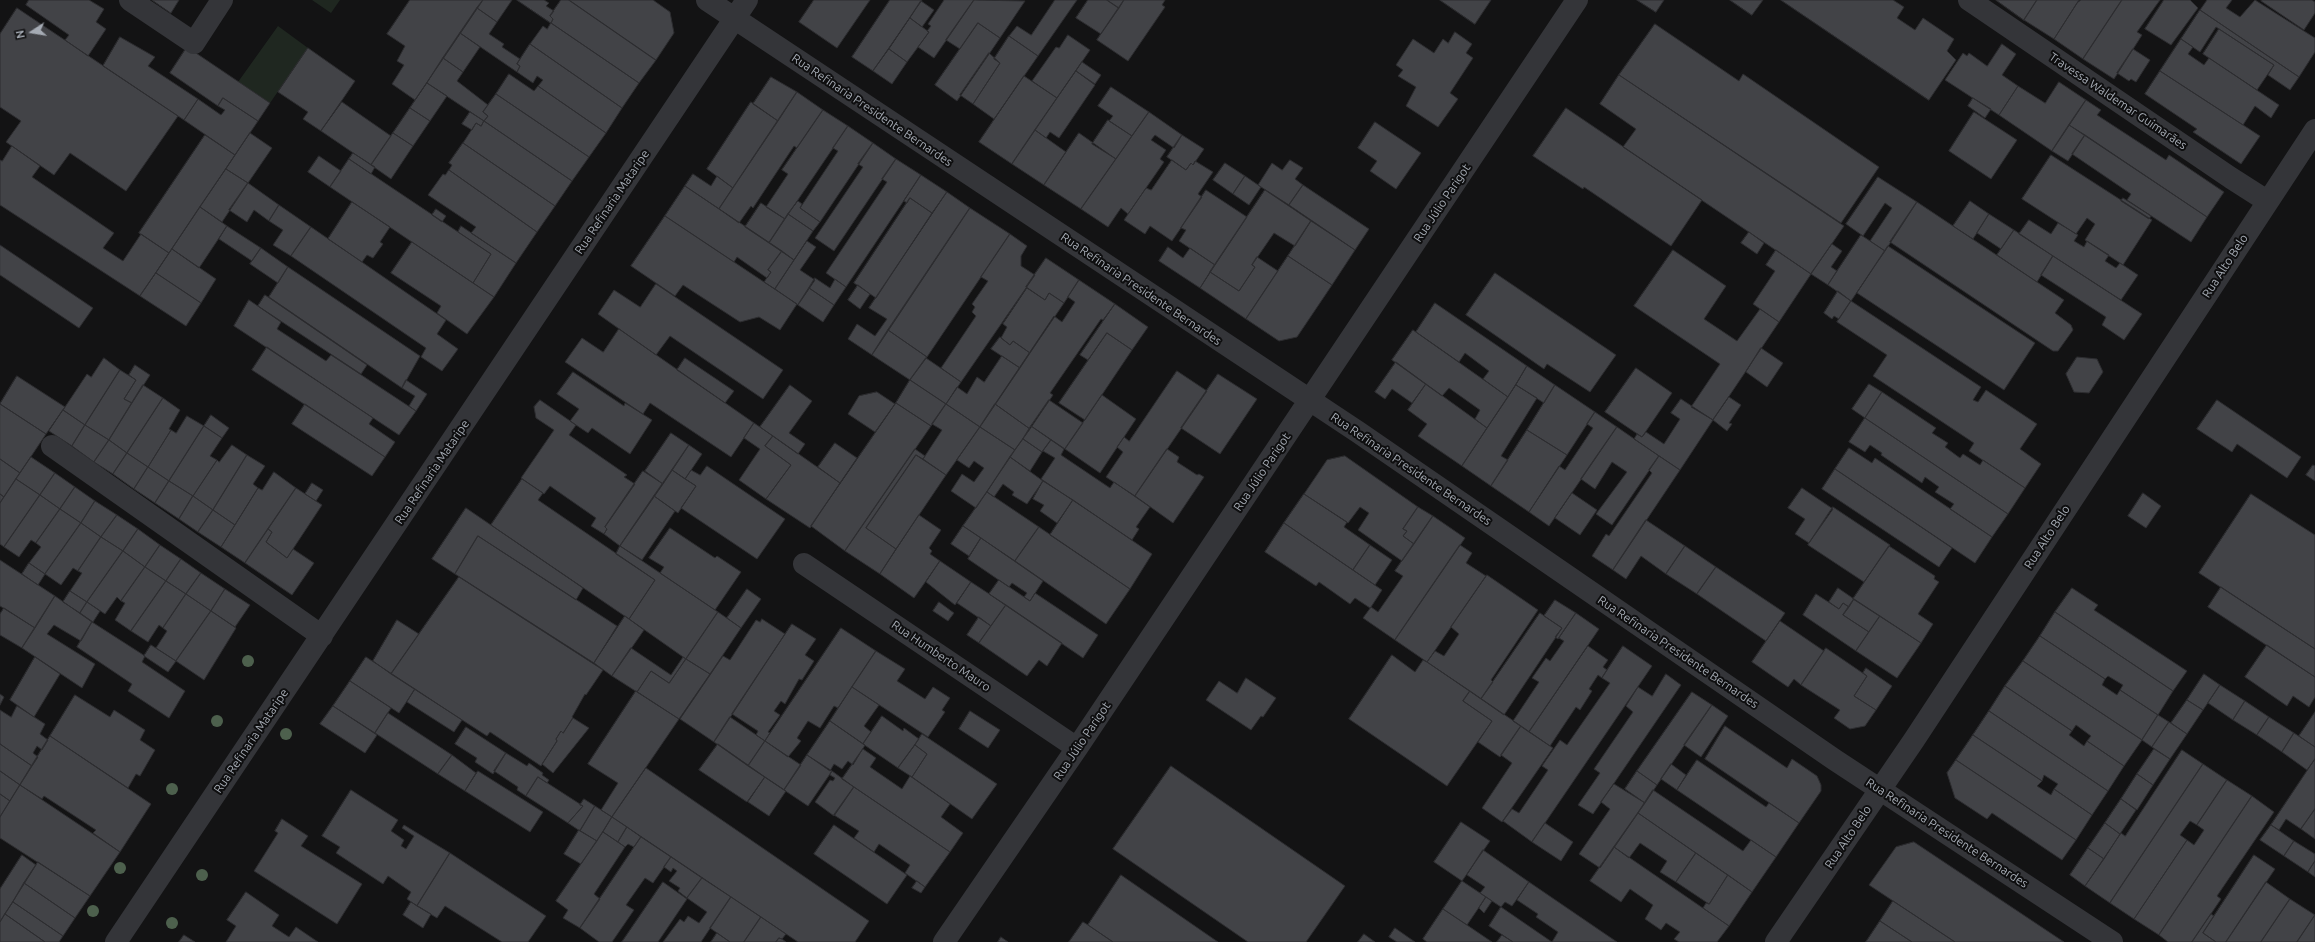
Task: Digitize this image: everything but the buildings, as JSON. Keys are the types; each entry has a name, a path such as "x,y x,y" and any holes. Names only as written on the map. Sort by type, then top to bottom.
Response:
{"street":[{"path":"130,0 194,43 222,0"},
{"name":"Rua Refinaria Presidente Bernardes","path":"707,0 1310,401 1880,789 2112,942"},
{"name":"Rua Refinaria Mataripe","path":"116,942 746,0"},
{"name":"Rua Júlio Parigot","path":"944,942 1077,748 1578,0"},
{"name":"Travessa Waldemar Guimarães","path":"1969,0 2230,178 2268,201"},
{"name":"Rua Alto Belo","path":"1776,942 1880,789 2315,130"},
{"path":"52,446 322,636"},
{"name":"Rua Humberto Mauro","path":"804,564 1077,748"}],"shaded area":[{"path":"312,0 340,0 331,13"},
{"path":"278,26 308,48 270,103 238,82"}]}
